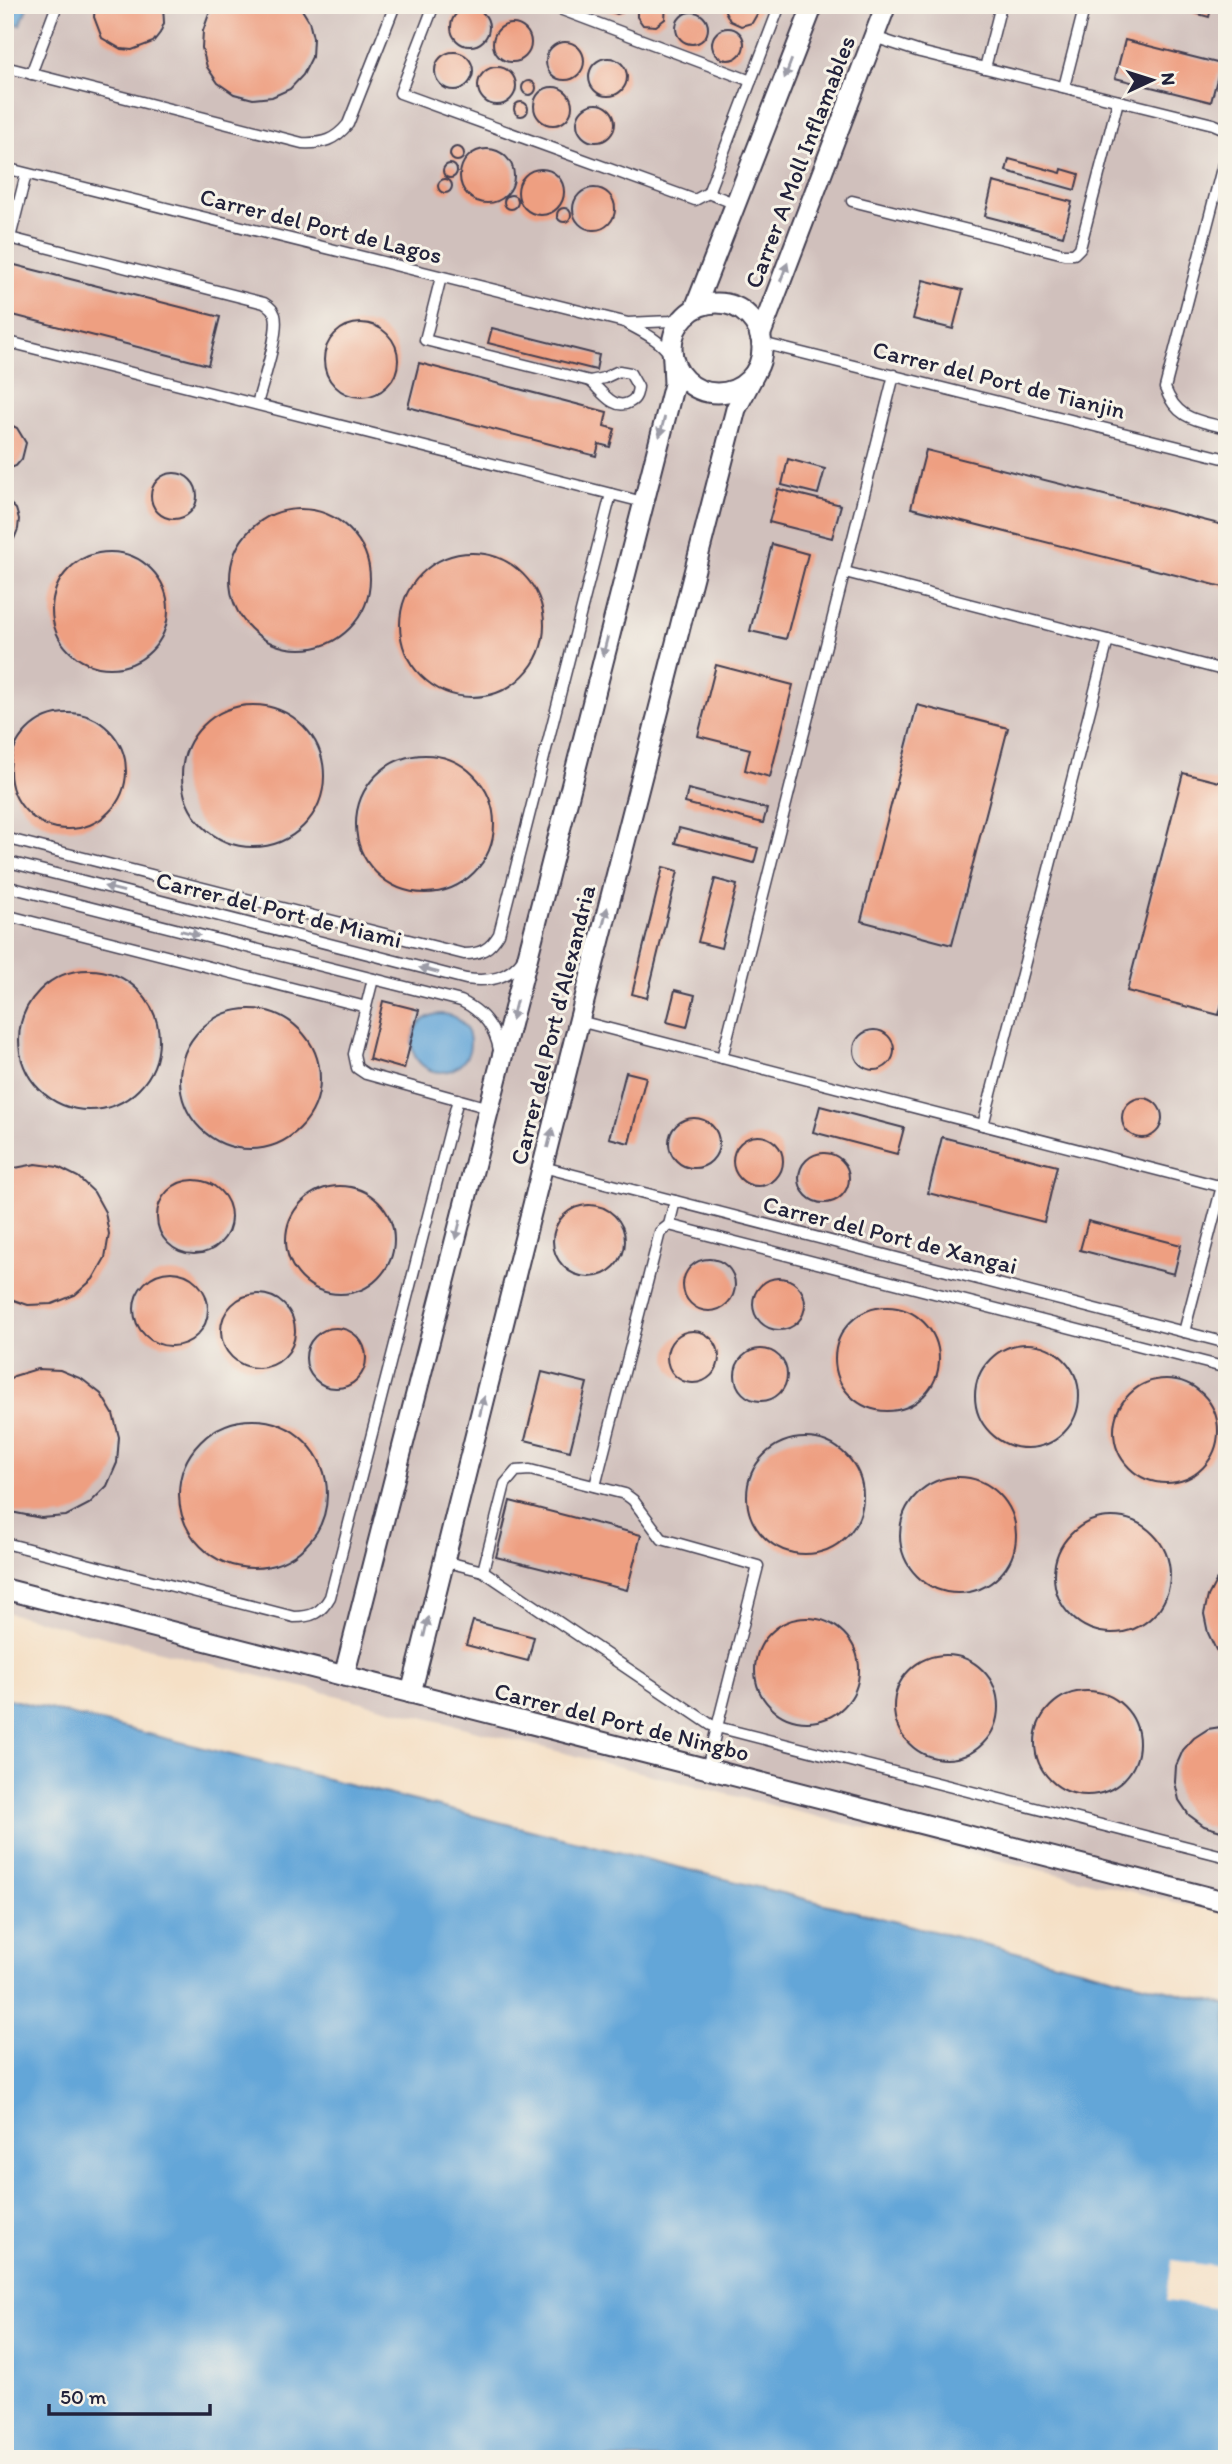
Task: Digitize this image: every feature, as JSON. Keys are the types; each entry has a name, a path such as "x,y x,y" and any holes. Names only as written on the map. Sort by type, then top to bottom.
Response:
{"street":[{"name":"Carrer A Moll Inflamables","path":"692,310 813,5"},
{"name":"Carrer A Moll Inflamables","path":"761,339 886,5"},
{"path":"717,302 740,308 749,316 761,339 761,358 755,373 744,384 732,390 717,393 703,391 690,384 673,360 676,327 692,310 717,302"},
{"name":"Carrer del Port d'Alexandria","path":"344,1676 674,384 673,360"},
{"name":"Carrer del Port d'Alexandria","path":"411,1693 442,1561 736,409 755,373"},
{"name":"Carrer del Port de Ningbo","path":"5,1589 1227,1902"}],"lane":[{"path":"32,74 57,5"},
{"path":"5,67 302,144 316,144 340,134 348,124 395,5"},
{"path":"434,5 400,93 695,200 708,193 780,5"},
{"path":"549,5 751,81"},
{"path":"985,68 1001,5"},
{"path":"1063,87 1085,5"},
{"path":"874,37 919,52 1213,124 1227,130"},
{"path":"852,201 1064,254 1074,254 1080,248 1118,100"},
{"path":"1227,149 1165,388 1169,400 1182,414 1191,419 1227,428"},
{"name":"Carrer del Port de Lagos","path":"5,168 628,323"},
{"path":"26,174 10,215 8,239 264,303 270,307 275,314 276,330 257,404"},
{"path":"708,193 736,204"},
{"path":"441,277 425,340 590,381 604,379 614,372 630,373 637,382 637,392 631,402 614,404 590,381"},
{"path":"628,323 671,321 692,310"},
{"path":"628,323 660,342 673,360"},
{"name":"Carrer del Port de Tianjin","path":"761,339 894,376 1227,459"},
{"path":"5,341 643,502"},
{"path":"722,1058 894,376"},
{"path":"5,838 464,954 485,951 499,934 611,494"},
{"path":"845,572 1227,671"},
{"path":"983,1125 1108,640"},
{"name":"Carrer del Port de Miami","path":"5,861 467,979 480,981 503,977 522,961 530,946"},
{"name":"Carrer del Port de Miami","path":"5,886 461,1001 475,1008 493,1030 500,1064"},
{"path":"5,915 366,1007"},
{"path":"373,979 354,1054 357,1068 361,1072 489,1108"},
{"path":"579,1021 1224,1188"},
{"path":"5,1543 294,1617 316,1614 324,1608 330,1597 458,1100"},
{"name":"Carrer del Port de Xangai","path":"543,1167 1227,1343"},
{"path":"1184,1332 1224,1188 1227,1167"},
{"path":"595,1486 660,1232 669,1225 675,1201"},
{"path":"669,1225 1227,1368"},
{"path":"484,1572 505,1483 516,1471 530,1470 629,1496 662,1539 758,1566 707,1769"},
{"path":"442,1561 484,1572 717,1727 1227,1857"}],"shaded area":[{"path":"5,5 1227,5 1227,1914 822,1818 5,1612"}],"water":[{"path":"5,5 28,5 20,25 5,19"},
{"path":"441,1014 462,1022 470,1043 462,1064 441,1072 420,1064 412,1043 420,1022"},
{"path":"5,1698 1227,2005 1227,2459 5,2459"}],"pier":[{"path":"1172,2260 1227,2268 1227,2310 1166,2301"}],"building":[{"path":"95,5 163,5 164,23 153,42 132,50 121,49 102,38 94,17"},
{"path":"217,5 299,5 309,21 313,38 312,57 303,75 290,89 272,97 253,99 234,94 218,83 207,67 202,48 203,31 209,14"},
{"path":"602,5 631,5 617,14"},
{"path":"637,5 666,5 665,19 656,26 643,25 637,17"},
{"path":"691,5 715,5 702,10"},
{"path":"725,5 759,5 760,9 752,23 741,26 730,21"},
{"path":"1166,5 1212,5 1209,17"},
{"path":"470,8 483,14 489,27 483,40 470,46 457,40 451,27 457,14"},
{"path":"692,12 704,16 708,28 704,40 692,44 680,40 676,28 680,16"},
{"path":"512,24 525,30 531,43 525,56 512,62 499,56 493,43 499,30"},
{"path":"728,28 740,32 744,44 740,56 728,60 716,56 712,44 716,32"},
{"path":"1125,40 1221,64 1211,102 1115,78"},
{"path":"565,42 578,48 584,61 578,74 565,80 552,74 546,61 552,48"},
{"path":"454,52 467,58 473,71 467,84 454,90 441,84 435,71 441,58"},
{"path":"608,58 621,64 627,77 621,90 608,96 595,90 589,77 595,64"},
{"path":"497,67 510,73 516,86 510,99 497,105 484,99 478,86 484,73"},
{"path":"529,81 534,83 534,93 529,95 524,93 522,88 524,83"},
{"path":"553,87 566,93 572,106 566,119 553,125 540,119 534,106 540,93"},
{"path":"521,102 526,104 526,114 521,116 516,114 514,109 516,104"},
{"path":"596,104 609,110 615,123 609,136 596,142 583,136 577,123 583,110"},
{"path":"457,147 462,149 462,159 457,161 452,159 450,154 452,149"},
{"path":"487,149 506,157 514,176 506,195 487,203 468,195 460,176 468,157"},
{"path":"1009,159 1061,173 1062,169 1079,174 1075,190 1006,171"},
{"path":"450,164 455,166 455,176 450,178 445,176 443,171 445,166"},
{"path":"541,169 557,176 564,192 557,208 541,215 525,208 518,192 525,176"},
{"path":"445,179 450,181 450,191 445,193 440,191 438,186 440,181"},
{"path":"993,182 1072,202 1063,236 985,216"},
{"path":"594,188 609,194 615,209 609,224 594,230 579,224 573,209 579,194"},
{"path":"511,195 516,197 516,207 511,209 506,207 504,202 506,197"},
{"path":"564,208 569,210 569,220 564,222 559,220 557,215 559,210"},
{"path":"7,263 220,317 208,365 5,313"},
{"path":"923,280 963,290 953,329 913,319"},
{"path":"361,323 375,326 387,334 395,346 398,360 395,374 387,386 375,394 361,397 347,394 335,386 327,374 324,360 327,346 335,334 347,326"},
{"path":"492,328 599,355 596,370 488,343"},
{"path":"419,363 607,412 604,426 615,429 610,447 599,444 596,456 408,407"},
{"path":"5,422 17,428 26,443 22,459 16,466 5,470"},
{"path":"926,450 1227,526 1227,588 911,508"},
{"path":"788,459 825,469 818,494 782,485"},
{"path":"174,473 191,479 197,496 191,513 174,519 157,513 151,496 157,479"},
{"path":"778,489 841,505 832,538 769,522"},
{"path":"5,499 16,509 19,519 14,539 5,548"},
{"path":"300,509 327,514 350,529 365,552 370,579 365,606 350,629 327,644 300,649 273,644 250,629 235,606 230,579 235,552 250,529 273,514"},
{"path":"772,544 808,554 786,639 750,631"},
{"path":"110,552 132,556 151,569 164,588 168,610 164,632 151,651 132,664 110,668 88,664 69,651 56,632 52,610 56,588 69,569 88,556"},
{"path":"472,553 499,559 523,574 538,598 544,625 538,652 523,676 499,691 472,697 445,691 421,676 406,652 400,625 406,598 421,574 445,559"},
{"path":"716,665 793,685 770,777 745,770 750,749 698,736"},
{"path":"253,705 280,710 303,726 319,749 324,776 319,803 303,826 280,842 253,847 226,842 203,826 187,803 182,776 187,749 203,726 226,710"},
{"path":"917,705 1008,728 952,945 861,921"},
{"path":"68,713 90,717 109,730 122,749 126,771 122,793 109,812 90,825 68,829 46,825 27,812 14,793 10,771 14,749 27,730 46,717"},
{"path":"425,755 451,761 473,776 488,798 494,824 488,850 473,872 451,887 425,893 399,887 377,872 362,850 356,824 362,798 377,776 399,761"},
{"path":"1183,773 1227,784 1227,983 1219,1015 1127,991"},
{"path":"688,789 767,809 763,823 685,803"},
{"path":"679,828 758,848 754,863 675,843"},
{"path":"663,867 678,871 647,998 632,994"},
{"path":"715,879 737,885 721,948 698,942"},
{"path":"89,970 116,975 138,991 154,1013 159,1040 154,1067 138,1089 116,1105 89,1110 62,1105 40,1089 24,1067 19,1040 24,1013 40,991 62,975"},
{"path":"675,990 695,995 687,1027 667,1022"},
{"path":"383,1001 419,1010 404,1069 369,1059"},
{"path":"250,1009 277,1014 299,1030 315,1052 320,1079 315,1106 299,1128 277,1144 250,1149 223,1144 201,1128 185,1106 180,1079 185,1052 201,1030 223,1014"},
{"path":"874,1030 888,1036 894,1050 888,1064 874,1070 860,1064 854,1050 860,1036"},
{"path":"626,1072 646,1077 629,1143 609,1138"},
{"path":"1142,1098 1156,1104 1162,1118 1156,1132 1142,1138 1128,1132 1122,1118 1128,1104"},
{"path":"820,1106 904,1128 897,1154 813,1132"},
{"path":"694,1118 711,1126 719,1143 711,1160 694,1168 677,1160 669,1143 677,1126"},
{"path":"758,1136 775,1144 783,1161 775,1178 758,1186 741,1178 733,1161 741,1144"},
{"path":"942,1137 1057,1166 1044,1222 928,1193"},
{"path":"824,1153 841,1161 849,1178 841,1195 824,1203 807,1195 799,1178 807,1161"},
{"path":"36,1164 58,1167 78,1177 94,1192 105,1212 109,1234 105,1258 93,1279 75,1295 52,1304 28,1305 5,1297 5,1174 15,1168"},
{"path":"194,1180 215,1186 225,1196 231,1217 225,1238 215,1248 194,1254 173,1248 163,1238 157,1217 163,1196 173,1186"},
{"path":"340,1186 361,1190 378,1202 390,1219 394,1240 390,1261 378,1278 361,1290 340,1294 319,1290 302,1278 290,1261 286,1240 290,1219 302,1202 319,1190"},
{"path":"589,1205 609,1211 619,1221 625,1241 619,1261 609,1271 589,1277 569,1271 559,1261 553,1241 559,1221 569,1211"},
{"path":"1088,1221 1181,1245 1174,1274 1080,1250"},
{"path":"709,1259 728,1266 735,1285 728,1304 709,1311 690,1304 683,1285 690,1266"},
{"path":"171,1272 192,1278 202,1288 208,1309 202,1330 192,1340 171,1346 150,1340 140,1330 134,1309 140,1288 150,1278"},
{"path":"779,1278 798,1285 805,1304 798,1323 779,1330 760,1323 753,1304 760,1285"},
{"path":"258,1294 279,1300 289,1310 295,1331 289,1352 279,1362 258,1368 237,1362 227,1352 221,1331 227,1310 237,1300"},
{"path":"887,1307 907,1311 924,1322 935,1339 939,1359 935,1379 924,1396 907,1407 887,1411 867,1407 850,1396 839,1379 835,1359 839,1339 850,1322 867,1311"},
{"path":"336,1328 357,1337 366,1358 357,1379 336,1388 315,1379 306,1358 315,1337"},
{"path":"693,1331 712,1338 719,1357 712,1376 693,1383 674,1376 667,1357 674,1338"},
{"path":"1027,1344 1047,1348 1064,1359 1075,1376 1079,1396 1075,1416 1064,1433 1047,1444 1027,1448 1007,1444 990,1433 979,1416 975,1396 979,1376 990,1359 1007,1348"},
{"path":"761,1349 780,1356 787,1375 780,1394 761,1401 742,1394 735,1375 742,1356"},
{"path":"37,1369 60,1370 82,1379 101,1394 113,1414 119,1437 117,1463 107,1486 89,1504 66,1516 41,1518 16,1513 5,1506 5,1382 14,1376"},
{"path":"542,1372 587,1383 570,1451 525,1440"},
{"path":"1166,1379 1186,1383 1203,1394 1214,1411 1218,1431 1214,1451 1203,1468 1186,1479 1166,1483 1146,1479 1129,1468 1118,1451 1114,1431 1118,1411 1129,1394 1146,1383"},
{"path":"253,1420 281,1426 294,1432 305,1442 315,1453 321,1466 327,1494 321,1522 315,1535 305,1546 294,1556 281,1562 253,1568 225,1562 212,1556 201,1546 191,1535 185,1522 179,1494 185,1466 191,1453 201,1442 212,1432 225,1426"},
{"path":"805,1438 827,1443 846,1455 858,1474 863,1496 858,1518 846,1537 827,1549 805,1554 783,1549 764,1537 752,1518 747,1496 752,1474 764,1455 783,1443"},
{"path":"958,1477 980,1482 999,1494 1011,1513 1016,1535 1011,1557 999,1576 980,1588 958,1593 936,1588 917,1576 905,1557 900,1535 905,1513 917,1494 936,1482"},
{"path":"510,1501 641,1535 627,1590 496,1557"},
{"path":"1112,1517 1134,1522 1153,1534 1165,1553 1170,1575 1165,1597 1153,1616 1134,1628 1112,1633 1090,1628 1071,1616 1059,1597 1054,1575 1059,1553 1071,1534 1090,1522"},
{"path":"1227,1570 1227,1660 1216,1650 1208,1633 1204,1614 1208,1596 1217,1579"},
{"path":"807,1618 827,1622 844,1633 855,1650 859,1670 855,1690 844,1707 827,1718 807,1722 787,1718 770,1707 759,1690 755,1670 759,1650 770,1633 787,1622"},
{"path":"473,1621 534,1637 528,1661 466,1645"},
{"path":"946,1655 966,1659 983,1670 994,1687 998,1707 994,1727 983,1744 966,1755 946,1759 926,1755 909,1744 898,1727 894,1707 898,1687 909,1670 926,1659"},
{"path":"1087,1691 1107,1695 1124,1706 1135,1723 1139,1743 1135,1763 1124,1780 1107,1791 1087,1795 1067,1791 1050,1780 1039,1763 1035,1743 1039,1723 1050,1706 1067,1695"},
{"path":"1227,1726 1227,1831 1221,1831 1204,1826 1189,1815 1179,1800 1175,1782 1176,1766 1183,1750 1194,1738 1208,1729"}]}
